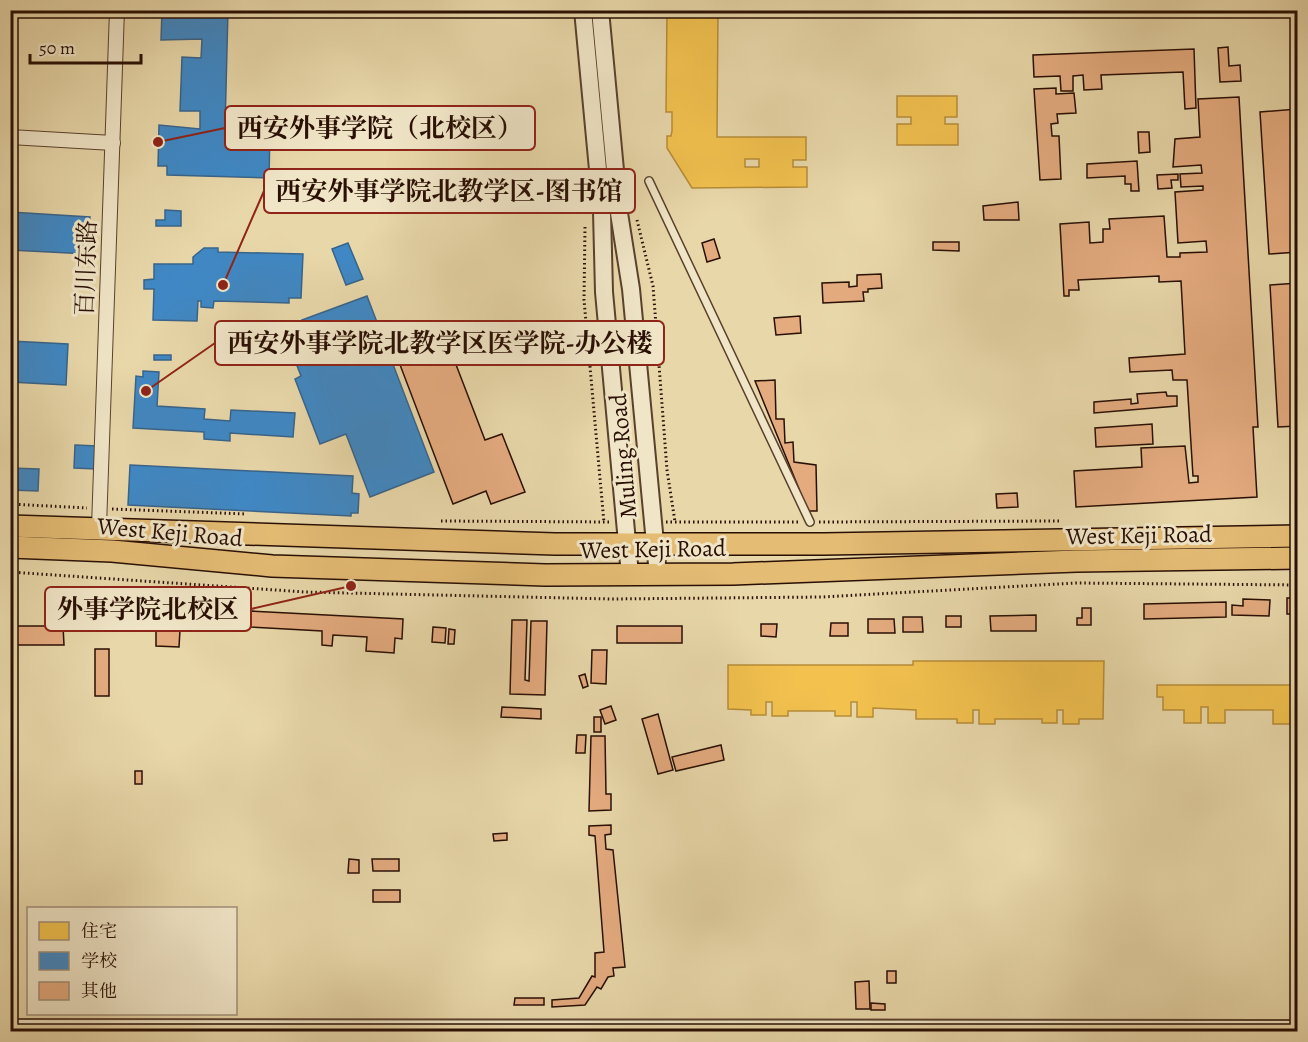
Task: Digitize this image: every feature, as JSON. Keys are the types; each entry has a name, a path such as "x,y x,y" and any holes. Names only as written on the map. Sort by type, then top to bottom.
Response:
{"main road":[{"name":"West Keji Road","path":"10,526 99,527 555,544 824,544 1298,536"},
{"name":"West Keji Road","path":"10,547 112,551 272,566 545,575 658,575 1077,561 1298,558"}],"street":[{"name":"百川东路","path":"99,527 117,10"},
{"name":"Muling Road","path":"583,10 602,212 604,292 630,575"},
{"name":"Muling Road","path":"600,10 619,213 631,289 658,575"},
{"path":"10,137 113,143"},
{"path":"10,1028 1298,1029"}],"lane":[{"path":"649,181 810,522"}],"building: 住宅":[{"path":"667,10 718,10 717,137 806,137 806,160 793,160 793,167 807,167 807,187 692,188 667,148 667,136 671,136 672,131 672,112 666,112","holes":["745,159 759,159 759,167 745,167"]},
{"path":"882,10 998,10 998,17 882,17"},
{"path":"1075,10 1148,10 1147,17"},
{"path":"897,96 957,96 957,117 945,117 945,124 958,124 958,145 897,145 897,124 911,124 911,117 897,117"},
{"path":"913,661 1104,661 1103,719 1079,719 1079,724 1063,724 1063,710 1057,710 1057,723 1042,723 1042,719 995,719 995,724 979,724 979,710 973,710 973,723 957,723 957,719 916,719 916,710 873,708 873,717 857,717 857,702 851,702 851,716 835,716 835,711 788,711 788,716 772,716 772,702 766,702 766,715 751,715 751,710 728,709 728,665 913,665"},
{"path":"1157,685 1298,685 1298,724 1297,706 1291,706 1291,724 1273,724 1273,710 1225,710 1225,723 1208,723 1208,707 1201,707 1201,723 1184,723 1184,710 1163,710 1163,697 1157,697"}],"building: 学校":[{"path":"162,10 228,10 225,129 270,130 269,178 167,175 167,166 158,166 159,125 200,129 200,111 180,111 182,57 201,58 202,39 161,40"},
{"path":"165,210 181,211 181,226 156,226 156,220 165,220"},
{"path":"10,212 90,217 89,225 94,225 94,243 88,242 88,254 10,250"},
{"path":"348,243 363,279 346,285 332,249"},
{"path":"204,248 218,248 218,252 303,254 301,298 289,298 289,303 214,301 213,308 201,307 201,301 198,301 197,321 153,320 154,289 144,289 144,280 154,279 154,264 193,264 193,257"},
{"path":"367,296 434,472 370,497 346,434 320,444 295,379 301,376 287,340 307,332 302,320"},
{"path":"10,341 68,344 66,385 10,382"},
{"path":"154,355 171,355 171,360 154,360"},
{"path":"143,371 159,372 157,406 205,409 204,419 230,421 231,410 295,413 293,437 230,433 230,441 204,439 204,432 133,428 136,376 143,377"},
{"path":"75,445 97,446 96,469 74,468"},
{"path":"130,465 353,476 352,493 359,494 358,513 351,513 351,516 128,505"},
{"path":"10,468 39,469 38,491 10,490"}],"building: 其他":[{"path":"1228,47 1229,66 1240,65 1241,81 1220,82 1218,48"},
{"path":"1194,49 1196,108 1185,109 1183,72 1101,75 1102,89 1084,90 1083,75 1073,76 1073,91 1061,91 1060,76 1034,77 1033,55"},
{"path":"1056,88 1056,94 1074,93 1076,113 1057,114 1058,123 1051,124 1052,136 1059,136 1061,179 1040,180 1034,89"},
{"path":"1239,97 1258,427 1253,427 1257,497 1076,507 1074,471 1142,467 1141,448 1185,446 1189,483 1198,482 1198,476 1193,476 1187,380 1173,380 1172,370 1130,372 1129,358 1185,354 1181,281 1159,282 1159,276 1078,280 1079,290 1069,290 1069,296 1064,296 1060,224 1089,222 1090,243 1103,242 1103,229 1110,229 1109,219 1164,216 1167,257 1180,257 1180,253 1207,252 1206,241 1178,243 1175,192 1203,190 1203,186 1181,187 1180,174 1202,173 1201,165 1173,167 1175,139 1200,137 1198,99"},
{"path":"1297,109 1298,252 1269,254 1260,112"},
{"path":"1138,132 1149,132 1150,152 1139,153"},
{"path":"1137,161 1139,191 1131,191 1131,184 1125,184 1125,176 1087,178 1087,164"},
{"path":"1178,174 1178,180 1171,180 1172,188 1158,189 1157,175"},
{"path":"1018,202 1019,220 984,220 983,206"},
{"path":"714,239 720,258 707,262 702,243"},
{"path":"933,242 959,242 959,251 933,250"},
{"path":"881,274 882,288 868,289 868,292 863,292 864,301 823,303 822,283 849,282 849,287 857,286 857,275"},
{"path":"1298,283 1298,426 1278,427 1270,285"},
{"path":"800,316 801,333 776,335 774,318"},
{"path":"445,336 485,440 502,434 525,492 491,504 486,491 453,504 394,349 426,337 428,342"},
{"path":"775,380 776,419 784,419 785,443 793,442 794,462 816,465 817,511 808,511 755,381"},
{"path":"1166,392 1167,396 1177,396 1177,406 1094,413 1094,402 1131,399 1131,404 1138,403 1137,394"},
{"path":"1152,424 1153,444 1096,447 1095,428"},
{"path":"1017,493 1018,507 997,508 996,494"},
{"path":"1287,598 1298,598 1298,614 1287,614"},
{"path":"1243,599 1270,600 1269,616 1232,615 1232,605 1243,606"},
{"path":"1226,602 1226,617 1144,619 1144,604"},
{"path":"1082,608 1091,608 1091,625 1077,625 1077,618 1082,618"},
{"path":"251,611 403,619 402,639 395,638 394,653 366,651 367,637 333,635 332,646 322,645 322,631 250,627"},
{"path":"1036,615 1036,631 991,631 990,616"},
{"path":"946,616 961,616 961,627 946,627"},
{"path":"903,617 922,617 923,632 903,632"},
{"path":"868,619 894,619 895,633 868,633"},
{"path":"512,620 527,620 525,680 529,681 531,621 547,621 545,695 510,694"},
{"path":"831,623 848,623 848,636 830,636"},
{"path":"761,624 777,624 776,637 761,636"},
{"path":"10,626 63,626 64,645 10,645"},
{"path":"617,626 682,626 682,643 617,643"},
{"path":"433,627 446,628 445,643 432,642"},
{"path":"449,629 455,630 454,644 448,644"},
{"path":"156,630 180,630 179,647 156,646"},
{"path":"95,649 109,649 109,696 95,696"},
{"path":"592,650 607,650 606,684 591,683"},
{"path":"585,674 588,686 583,688 579,676"},
{"path":"611,706 616,720 605,724 600,710"},
{"path":"502,707 541,709 541,719 501,717"},
{"path":"658,714 673,770 658,774 642,719"},
{"path":"594,717 601,717 601,732 594,732"},
{"path":"577,735 586,735 585,753 576,753"},
{"path":"591,736 605,736 606,794 611,794 611,810 589,811"},
{"path":"721,745 724,760 676,771 672,757"},
{"path":"135,771 142,771 142,784 135,784"},
{"path":"611,825 611,834 605,835 606,849 613,850 625,967 613,968 614,976 608,977 601,989 597,987 585,1005 552,1007 552,1000 579,998 592,976 595,977 595,953 604,952 595,836 589,835 589,826"},
{"path":"507,833 507,840 494,841 493,834"},
{"path":"349,859 359,860 359,873 348,873"},
{"path":"372,859 399,859 399,871 373,871"},
{"path":"373,890 400,890 400,902 373,902"},
{"path":"887,971 896,971 896,983 887,983"},
{"path":"869,981 870,1009 856,1009 855,982"},
{"path":"515,998 544,998 544,1005 514,1005"},
{"path":"871,1003 885,1004 885,1010 871,1010"}],"place":[{"name":"西安外事学院（北校区）","path":"158,142"},
{"name":"西安外事学院北教学区-图书馆","path":"223,285"},
{"name":"西安外事学院北教学区医学院-办公楼","path":"146,391"},
{"name":"外事学院北校区","path":"351,586"}]}
